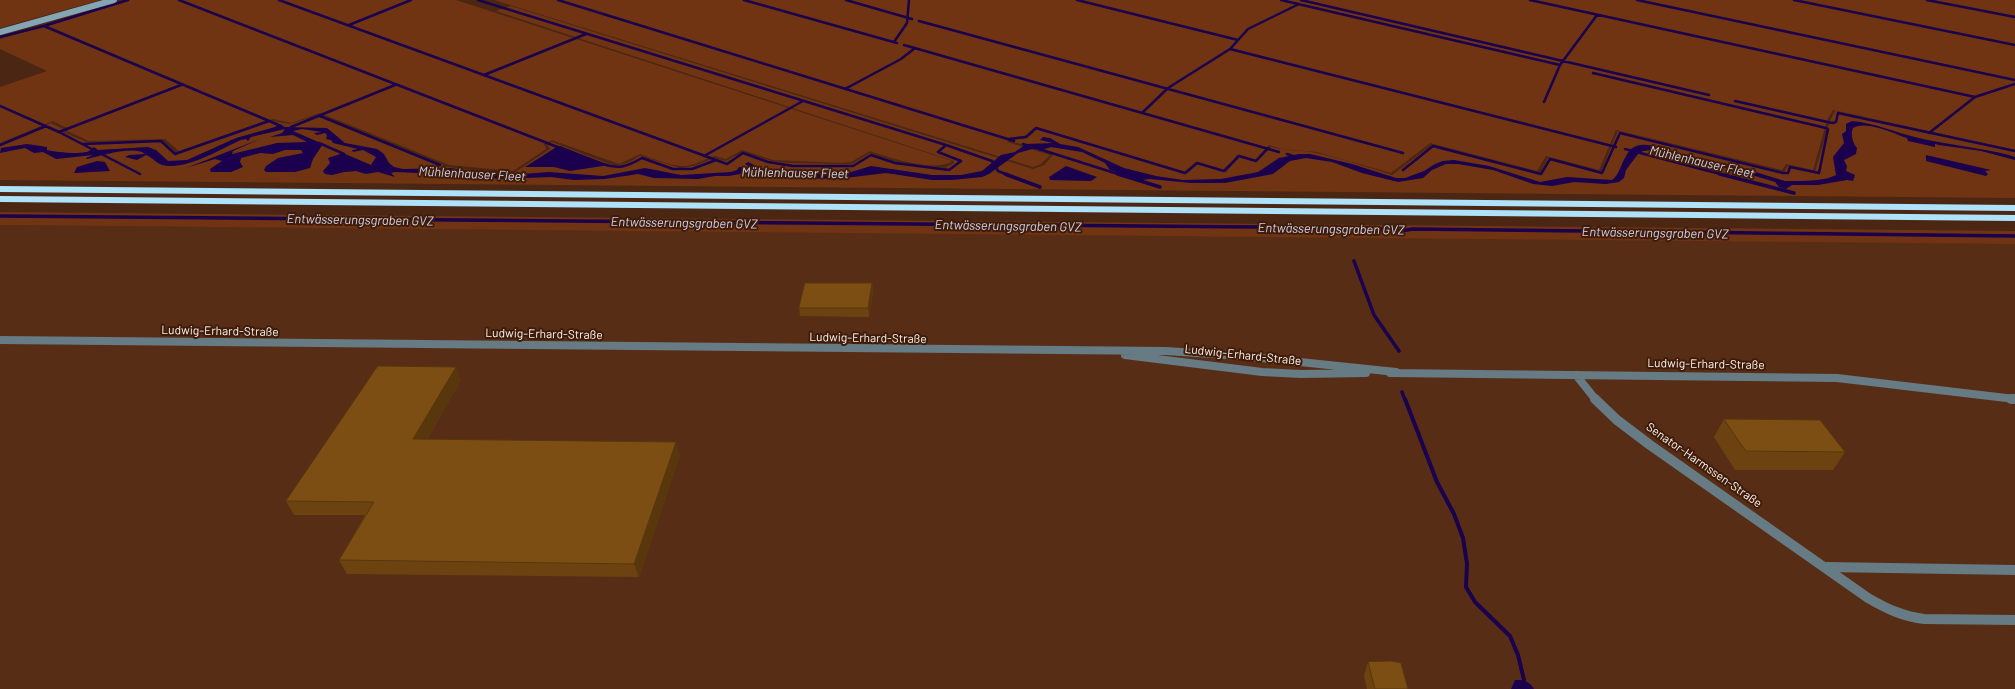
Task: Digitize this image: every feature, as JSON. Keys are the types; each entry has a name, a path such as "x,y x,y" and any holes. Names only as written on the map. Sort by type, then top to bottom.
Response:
{"highway":[{"path":"0,189 2015,208"},
{"path":"0,199 2015,218"}],"main road":[{"path":"0,32 114,0"}],"street":[{"name":"Ludwig-Erhard-Straße","path":"0,340 1088,352 1127,350 1202,352 1396,372"},
{"name":"Ludwig-Erhard-Straße","path":"1088,352 1189,361 1263,372 1332,374 1396,372 1837,378 2015,399"},
{"name":"Senator-Harmssen-Straße","path":"1576,375 1588,393 1603,408 1652,445 1827,567 1868,598 1890,611 1909,617 1924,619 2015,620"},
{"path":"1827,567 2015,570"}],"shaded area":[{"path":"0,0 100,0 0,28"},
{"path":"130,0 456,0 952,161 945,164 924,165 899,160 870,151 851,162 842,163 773,160 742,150 726,159 715,156 685,166 672,165 640,154 619,164 552,140 544,144 546,149 513,171 449,165 320,113 291,123 273,119 265,121 179,151 165,139 89,141 67,131 69,129 53,121 0,143 0,87 47,71 0,49 0,39"},
{"path":"494,0 2015,0 2015,150 1833,110 1827,120 1813,170 1786,164 1782,170 1616,130 1599,170 1546,156 1537,171 1430,143 1391,173 1317,152 1282,149 1269,145 1255,160 1237,155 1225,171 1196,162 1185,172 1036,128 1028,135 1011,138 1007,142 1050,155 1041,164 1033,167"},
{"path":"511,6 1033,169 1044,165 1054,154 1011,141 1013,139 1030,136 1037,129 1186,174 1198,164 1226,172 1239,157 1257,162 1271,147 1317,153 1392,175 1432,145 1540,173 1548,158 1601,172 1618,131 1784,172 1788,166 1815,172 1830,121 1835,111 2015,151 2015,198 0,180 0,144 51,123 65,130 63,132 86,142 162,141 176,153 266,122 272,121 290,124 319,115 447,167 496,173 514,173 550,149 547,144 552,142 612,165 620,165 640,156 680,168 694,166 714,158 726,161 743,152 771,161 788,163 852,164 870,153 896,162 945,168 954,163 954,161 496,11"},
{"path":"0,212 2015,231 2015,244 0,225"},
{"path":"0,225 2015,243 2015,689 0,689"}],"water":[{"path":"1852,121 1877,126 1927,140 2009,155 2015,157 2015,160 1981,151 1935,144 1935,147 1908,141 1907,138 1865,125 1853,128 1852,136 1857,148 1856,154 1844,160 1847,166 1846,171 1855,175 1853,181 1847,180 1818,185 1792,185 1786,189 1779,187 1775,182 1732,169 1686,162 1650,150 1643,151 1638,154 1626,170 1624,178 1619,182 1606,184 1574,182 1552,186 1533,184 1493,170 1458,164 1446,164 1432,170 1423,178 1398,182 1362,173 1332,162 1306,158 1290,161 1273,174 1225,183 1191,183 1150,179 1142,180 1110,170 1105,163 1082,152 1051,147 1042,150 1032,149 1018,153 989,174 982,177 952,180 932,180 886,173 837,179 797,178 784,174 745,173 698,179 654,178 638,174 605,179 574,180 551,177 500,179 466,175 391,173 395,177 378,172 366,174 356,171 332,175 325,174 323,171 330,163 328,158 343,153 371,165 376,157 363,150 353,152 352,150 358,149 333,143 331,140 326,139 327,135 325,133 317,135 314,133 322,132 302,129 293,131 323,144 313,159 310,168 295,172 266,172 264,170 266,166 278,158 303,153 301,150 285,150 273,154 260,153 241,158 240,162 243,167 231,172 211,172 210,169 222,161 215,159 186,168 260,139 233,151 232,154 277,143 307,142 293,135 270,137 282,133 285,129 251,137 248,141 246,139 241,140 203,158 182,165 171,166 162,165 146,155 137,160 125,157 129,155 145,154 133,151 117,152 87,159 86,158 93,155 56,159 43,152 34,153 25,148 0,153 1,148 27,144 47,147 47,150 51,151 74,153 90,151 94,147 98,150 148,147 156,150 168,161 187,160 236,138 275,127 279,124 285,127 327,128 345,143 377,149 384,154 389,163 394,167 403,169 450,168 491,174 510,175 549,172 603,176 645,168 681,175 731,172 737,170 739,167 750,167 745,164 748,162 756,168 789,170 804,173 848,173 871,166 932,175 961,175 982,171 1001,155 1015,152 1026,144 1053,143 1040,140 1043,137 1050,138 1060,144 1078,147 1124,168 1156,176 1183,180 1221,179 1258,172 1279,158 1299,154 1310,154 1352,164 1396,178 1405,178 1424,171 1443,161 1454,160 1489,166 1540,182 1567,177 1612,180 1618,173 1625,158 1632,149 1636,146 1650,145 1692,160 1731,165 1785,181 1804,181 1825,179 1836,175 1833,157 1844,143 1842,134 1846,131 1846,124"},
{"path":"558,146 609,165 570,171 554,167 525,167"},
{"path":"1926,155 1991,170 1985,171 1988,174 1986,176 1926,161"},
{"path":"97,161 105,162 110,171 74,173 77,167"},
{"path":"1066,166 1097,177 1091,181 1050,180 1049,177"},
{"path":"1515,680 1526,682 1534,689 1511,689"}],"building":[{"path":"805,283 872,283 868,308 799,308"},
{"path":"378,366 456,367 413,439 676,442 634,564 339,560 374,502 286,501"},
{"path":"1724,419 1820,420 1845,452 1746,451"},
{"path":"1391,661 1401,663 1408,689 1375,689 1368,662"}],"waterway":[{"path":"44,26 128,0"},
{"path":"179,0 560,148"},
{"path":"279,0 704,156"},
{"path":"349,25 411,0"},
{"path":"478,0 946,145"},
{"path":"558,0 845,89"},
{"path":"744,0 897,43"},
{"path":"846,0 907,18"},
{"path":"907,18 909,0"},
{"path":"1077,0 1238,40"},
{"path":"1281,0 1299,4"},
{"path":"1301,0 1563,61"},
{"path":"1530,0 1975,97"},
{"path":"1637,0 2015,80"},
{"path":"1794,0 2015,45"},
{"path":"1927,0 2015,17"},
{"path":"1230,49 1248,29 1299,4"},
{"path":"1299,4 1560,65"},
{"path":"1563,61 1597,15"},
{"path":"894,42 907,23 907,18"},
{"path":"907,18 912,19"},
{"path":"919,21 1167,89"},
{"path":"0,37 44,26"},
{"path":"44,26 281,126"},
{"path":"484,75 586,34"},
{"path":"904,45 915,48"},
{"path":"845,89 901,59 915,48"},
{"path":"915,48 1142,113"},
{"path":"1167,89 1230,49"},
{"path":"1230,49 1614,146"},
{"path":"1560,65 1563,61"},
{"path":"1563,61 1709,95"},
{"path":"1544,102 1560,65"},
{"path":"1593,73 1828,129 1819,173 1790,167 1788,173 1783,173 1620,133 1614,146"},
{"path":"1975,97 2015,84"},
{"path":"59,132 181,85"},
{"path":"291,127 395,85"},
{"path":"845,89 1014,141"},
{"path":"1142,113 1167,89"},
{"path":"1167,89 1403,153"},
{"path":"1929,133 1975,97"},
{"path":"704,156 803,101"},
{"path":"1735,101 1832,123 1836,122 1838,113 1929,133"},
{"path":"0,106 46,126"},
{"path":"1142,113 1267,149"},
{"path":"320,116 440,165"},
{"path":"83,144 161,141 175,154 269,121"},
{"path":"0,145 46,126"},
{"path":"46,126 59,132"},
{"path":"1009,139 1026,137 1036,128 1185,173 1197,163 1224,171 1239,156 1256,161 1267,149"},
{"name":"Mühlenhauser Fleet","path":"59,132 140,174"},
{"path":"1929,133 2015,151"},
{"path":"319,143 344,154"},
{"name":"Mühlenhauser Fleet","path":"1023,144 1029,146"},
{"path":"704,156 727,164 743,153 768,162 793,166 853,166 871,155 895,163 949,170 961,161 938,152 946,145"},
{"path":"946,145 992,161 998,171 1008,175"},
{"path":"1403,170 1433,146 1541,174 1550,159 1602,173 1614,146"},
{"path":"1039,149 1121,175"},
{"path":"1267,149 1279,152"},
{"path":"1625,149 1724,175"},
{"name":"Mühlenhauser Fleet","path":"1287,154 1296,157"},
{"path":"603,164 619,167 642,158 673,169 692,169 716,160"},
{"path":"1005,174 1040,187"},
{"path":"1118,174 1160,187"},
{"path":"1720,174 1794,193"},
{"name":"Entwässerungsgraben GVZ","path":"0,216 1370,228 1401,231 1413,229 2015,236"},
{"path":"1354,261 1374,315 1399,351"},
{"path":"1402,392 1405,400"},
{"path":"1405,399 1437,482 1454,514 1463,538 1467,564 1466,587 1475,602 1510,636 1518,655 1524,680"}]}
